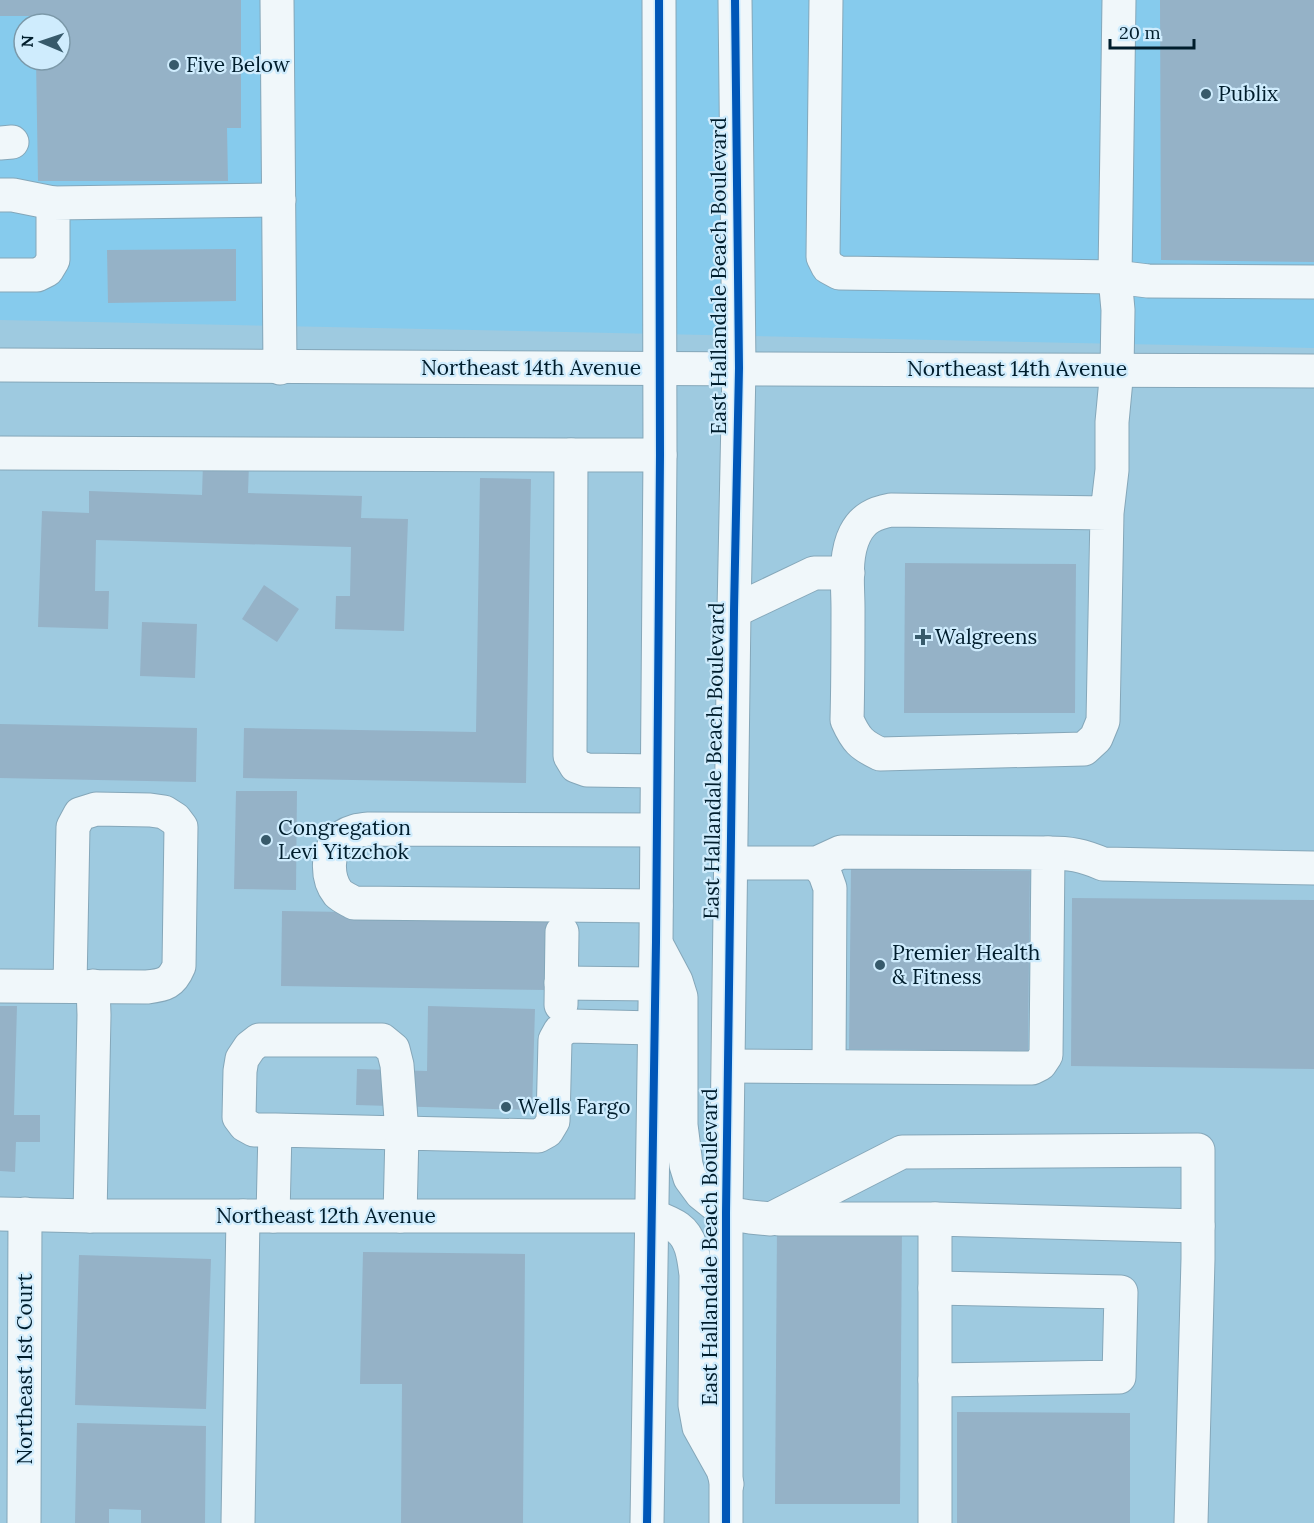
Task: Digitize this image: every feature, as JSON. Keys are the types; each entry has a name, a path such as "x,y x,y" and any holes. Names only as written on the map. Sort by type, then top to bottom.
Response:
{"main road":[{"path":"277,0 280,368"},
{"path":"647,1523 656,942 660,455 659,0"},
{"name":"East Hallandale Beach Boulevard","path":"726,1523 726,1213 739,368 735,0"},
{"path":"826,0 823,257 828,267 838,273 1115,277 1148,281 1314,282"},
{"path":"1107,513 891,510 876,513 863,521 850,547 848,573 848,720 855,736 867,747 880,754 1084,749 1096,738 1103,721 1107,513 1112,471 1112,422 1117,369 1118,310 1115,277 1119,0"},
{"path":"0,195 53,202 279,200"},
{"path":"0,275 38,275 47,270 53,260 53,202"},
{"name":"Northeast 14th Avenue","path":"0,364 280,368 1314,370"},
{"path":"0,453 660,455"},
{"path":"571,455 570,756 576,766 587,770 657,771"},
{"path":"734,611 814,573 848,573"},
{"path":"0,986 82,986 147,987 162,985 174,978 179,966 182,827 175,819 164,812 150,810 96,809 80,814 73,826 82,986 94,1015 90,1216"},
{"path":"656,830 353,830 336,843 332,849 329,864 330,879 339,894 354,903 656,906"},
{"path":"732,863 818,863 841,852 1069,853 1103,864 1314,868"},
{"path":"729,1066 1032,1068 1040,1064 1046,1055 1048,854"},
{"path":"818,863 830,888 829,1066"},
{"path":"562,932 561,994 655,984"},
{"path":"656,942 676,981 681,997 681,1125 690,1178 701,1193 726,1213 771,1219 935,1219 1198,1226"},
{"path":"400,1216 402,1133 397,1065 393,1049 382,1040 259,1040 250,1047 242,1059 240,1071 239,1117 245,1125 254,1130 275,1130 402,1133 538,1136 547,1131 553,1121 555,1040 560,1030 570,1026 654,1028"},
{"path":"238,1523 258,1216 275,1130"},
{"path":"771,1219 902,1152 1198,1150 1191,1523"},
{"name":"Northeast 12th Avenue","path":"13,1214 652,1216"},
{"name":"Northeast 1st Court","path":"13,1214 24,1523"},
{"path":"652,1216 678,1227 687,1238 694,1259 696,1275 695,1405 699,1427 723,1470 727,1484"},
{"path":"934,1523 935,1219"},
{"path":"935,1288 1121,1292 1119,1377 935,1380"}],"shaded area":[{"path":"0,0 1314,0 1314,348 0,320"}],"building":[{"path":"0,0 241,0 241,128 227,128 228,181 38,181 36,72 72,72 72,12 12,12 12,16 0,16"},
{"path":"1160,0 1314,0 1314,262 1161,260"},
{"path":"236,249 236,301 108,303 107,250"},
{"path":"203,463 249,464 248,493 362,496 361,518 408,519 404,631 335,629 336,596 350,596 351,547 96,540 95,591 109,591 108,629 38,627 42,511 89,513 89,491 202,495"},
{"path":"480,478 531,479 526,783 243,778 244,728 476,732"},
{"path":"905,563 1076,564 1075,713 904,713"},
{"path":"264,585 299,609 277,642 242,619"},
{"path":"142,622 197,624 195,678 140,676"},
{"path":"0,724 197,728 196,782 0,778"},
{"name":"Congregation Levi Yitzchok","path":"236,791 297,791 296,890 234,889"},
{"path":"851,869 1030,871 1028,1051 849,1049"},
{"path":"1072,898 1314,900 1314,1069 1071,1066"},
{"path":"282,911 548,915 547,990 281,986"},
{"path":"0,1006 17,1006 14,1115 40,1115 40,1142 16,1142 15,1172 0,1171"},
{"path":"428,1006 535,1009 532,1110 356,1105 357,1069 427,1071"},
{"path":"777,1225 902,1226 900,1504 775,1504"},
{"path":"363,1252 525,1254 523,1523 401,1523 402,1384 360,1384"},
{"path":"79,1255 211,1259 206,1409 75,1405"},
{"path":"957,1412 1130,1413 1130,1523 957,1523"},
{"path":"77,1423 206,1426 205,1523 141,1523 141,1510 109,1509 109,1523 75,1523"}],"cycle path":[{"path":"647,1523 656,942 660,455 659,0"},
{"path":"726,1523 726,1213 739,368 735,0"}],"place":[{"name":"Five Below","path":"174,65"},
{"name":"Publix","path":"1206,94"},
{"name":"Walgreens","path":"923,637"},
{"name":"Congregation Levi Yitzchok","path":"266,840"},
{"name":"Premier Health & Fitness","path":"880,965"},
{"name":"Wells Fargo","path":"506,1107"}]}
